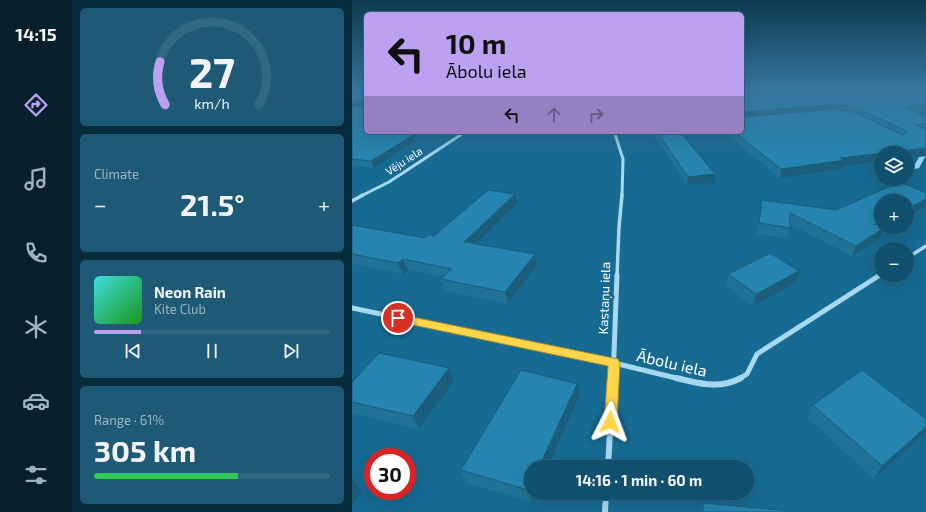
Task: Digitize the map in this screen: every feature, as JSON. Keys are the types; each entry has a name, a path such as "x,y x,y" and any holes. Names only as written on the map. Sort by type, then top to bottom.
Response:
{"street":[{"name":"Vēju iela","path":"352,201 389,182 462,134"},
{"name":"Kastaņu iela","path":"608,460 614,363 618,236 624,171 620,143 616,134"},
{"path":"914,254 926,246"},
{"name":"Ābolu iela","path":"352,308 614,363 711,386 733,382 747,374 757,354 874,279"},
{"path":"605,512 606,500"}],"building":[{"path":"352,112 364,112 364,134 412,134 412,136 371,161 352,159"},
{"path":"804,112 852,112 902,135 907,133 905,130 865,112 916,112 926,116 926,124 915,125 926,129 926,148 914,149 914,146 874,146 874,154 840,158 845,160 781,169 737,134 744,134 744,117"},
{"path":"658,134 682,134 715,174 688,177"},
{"path":"891,186 909,186 926,193 926,199 914,205 914,194 874,194 875,234 856,246 790,213 790,228 759,223 762,200 836,210"},
{"path":"488,190 515,194 464,242 535,254 505,292 441,279 452,269 403,259 398,263 352,254 352,225 425,238 429,235 434,236"},
{"path":"770,253 799,271 756,294 728,274"},
{"path":"379,353 449,368 413,416 352,402 352,382"},
{"path":"521,370 577,384 542,460 524,460 524,489 461,470"},
{"path":"862,370 926,419 926,427 882,466 813,405"},
{"path":"703,503 790,511 790,512 703,512"}],"waterway":[{"path":"916,168 926,150"}],"route":[{"path":"398,318 614,363 610,422"}]}
